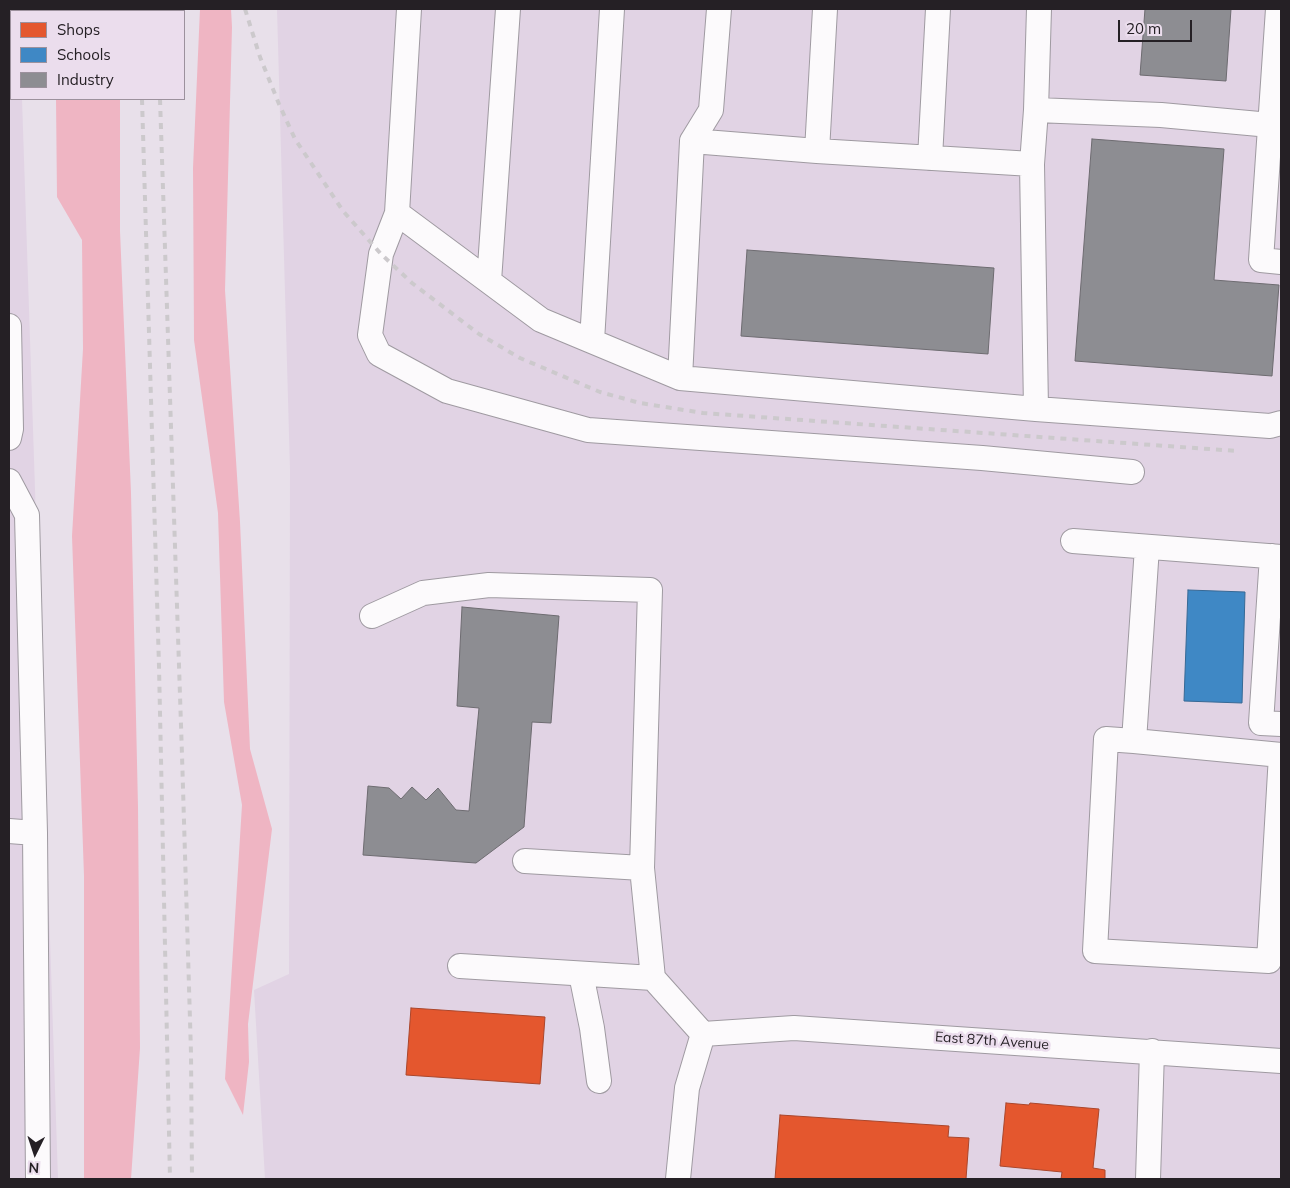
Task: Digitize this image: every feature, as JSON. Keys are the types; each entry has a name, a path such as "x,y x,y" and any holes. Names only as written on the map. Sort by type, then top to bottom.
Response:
{"street":[{"path":"409,9 397,213 381,254 370,335 379,354 447,391 588,430 982,458 1132,472"},
{"path":"489,282 508,9"},
{"path":"592,341 612,9"},
{"path":"680,378 692,141 711,110 719,9"},
{"path":"817,151 825,9"},
{"path":"930,158 938,9"},
{"path":"1036,409 1032,164 1036,110 1039,9"},
{"path":"1278,9 1275,126 1261,260 1281,262"},
{"path":"1036,110 1161,115 1275,126"},
{"path":"692,141 817,151 1032,164"},
{"path":"397,213 541,320 680,378 1036,409 1270,426 1281,423"},
{"path":"9,326 11,429 9,438"},
{"path":"9,482 26,515 35,833 38,1179"},
{"path":"1073,541 1276,557 1261,722 1281,724"},
{"path":"1134,741 1147,547"},
{"path":"372,616 423,593 489,585 650,590 642,868 653,978 703,1034 687,1088 678,1179"},
{"path":"1106,739 1134,741 1281,755 1268,961 1095,951 1106,739"},
{"path":"9,831 35,833"},
{"path":"525,861 642,868"},
{"path":"460,966 653,978"},
{"path":"581,974 592,1028 599,1081"},
{"name":"East 87th Avenue","path":"703,1034 794,1028 1281,1061"},
{"path":"1148,1179 1152,1051"}],"shaded area":[{"path":"9,9 19,9 10,10 10,100 22,100 58,1179 9,1179"},
{"path":"55,9 120,9 120,10"},
{"path":"200,9 231,9 225,290 240,522 250,749 272,829 248,1024 249,1062 243,1115 225,1079 242,805 224,702 218,513 194,340 193,168"},
{"path":"277,9 1281,9 1281,1179 265,1179 254,990 289,974 290,470"},
{"path":"56,100 120,100 120,231 131,493 138,807 140,1048 131,1179 84,1179 84,876 72,536 83,349 82,240 57,197"}],"building: Shops":[{"path":"411,1008 545,1017 540,1084 406,1075"},
{"path":"1006,1103 1029,1105 1030,1103 1099,1109 1093,1168 1105,1170 1105,1179 1061,1179 1062,1172 1000,1166"},
{"path":"780,1115 949,1126 948,1137 969,1138 966,1179 775,1179"}],"building: Schools":[{"path":"1188,590 1245,592 1242,703 1184,701"}],"building: Industry":[{"path":"1145,9 1231,9 1226,81 1140,75"},
{"path":"1092,139 1224,149 1214,280 1279,285 1272,376 1075,361"},
{"path":"747,250 994,268 988,354 741,336"},
{"path":"462,607 559,616 551,723 532,722 524,827 476,863 363,855 368,786 389,788 401,799 412,787 426,800 438,788 456,810 469,811 479,708 457,706"}],"railway":[{"path":"245,9 260,57 295,139 343,211 381,254 412,283 479,334 520,358 600,392 640,403 703,413 1237,451"},
{"path":"142,100 159,666 170,1179"},
{"path":"160,100 191,1053 192,1179"}]}
